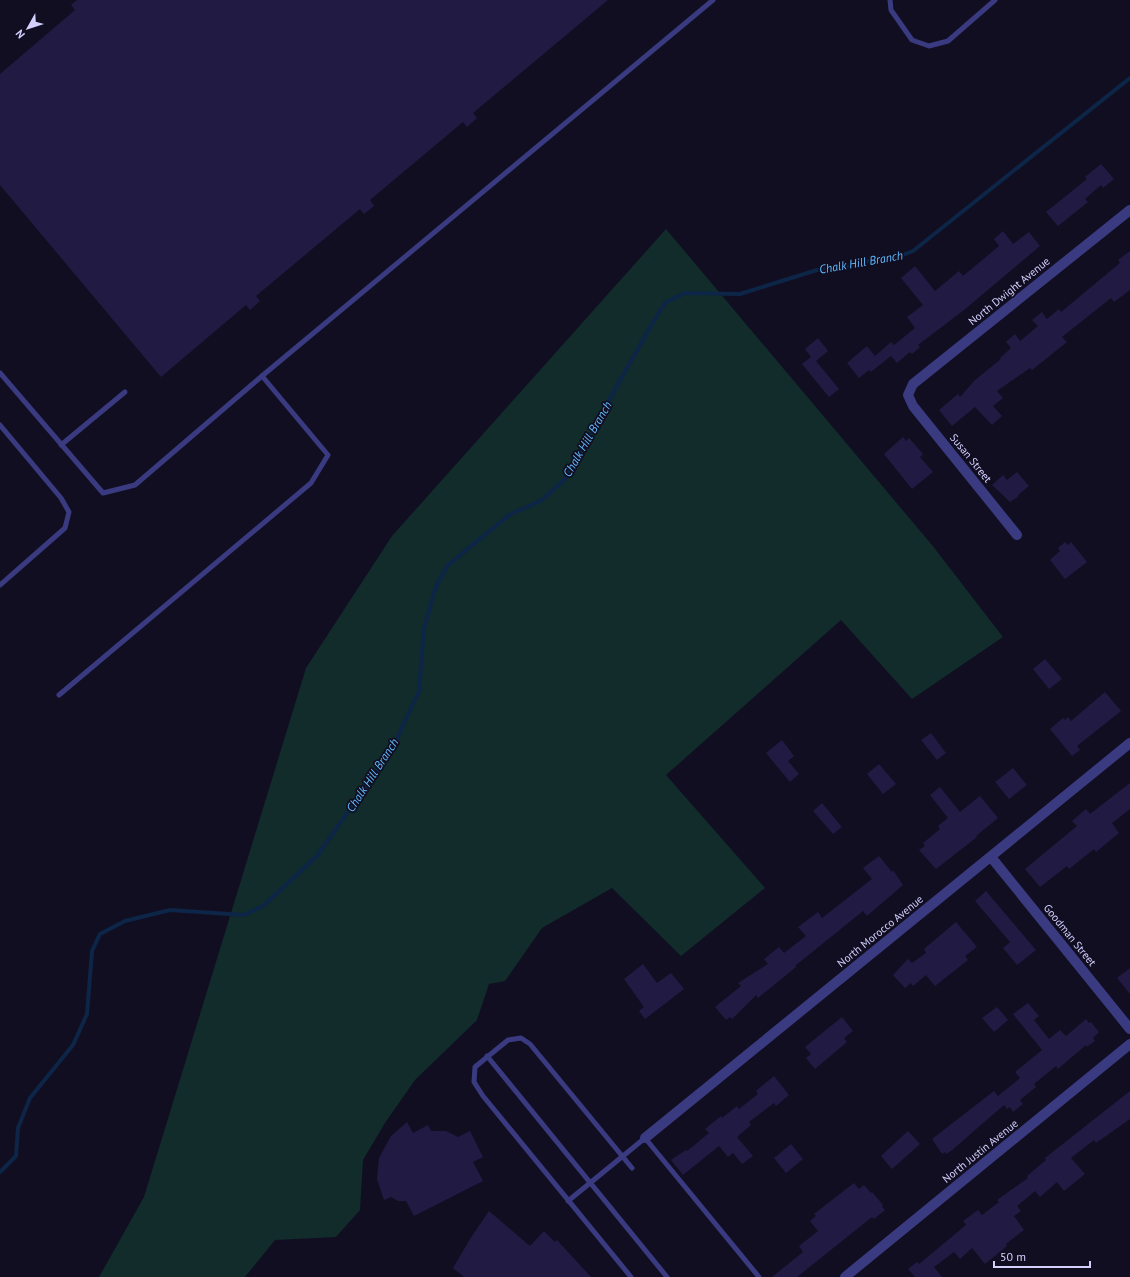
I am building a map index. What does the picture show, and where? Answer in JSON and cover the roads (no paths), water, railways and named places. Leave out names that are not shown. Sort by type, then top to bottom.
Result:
[{"type":"street","name":"North Dwight Avenue","points":[[908,395],[913,384],[1130,210]]},
{"type":"street","name":"Susan Street","points":[[908,395],[913,406],[1018,535]]},
{"type":"street","name":"North Morocco Avenue","points":[[645,1138],[1130,743]]},
{"type":"street","name":"Goodman Street","points":[[990,857],[1130,1029]]},
{"type":"street","name":"North Justin Avenue","points":[[845,1277],[1130,1044]]},
{"type":"lane","points":[[0,373],[103,494],[135,485],[262,376],[712,0]]},
{"type":"lane","points":[[890,0],[891,10],[912,40],[929,46],[948,41],[995,0]]},
{"type":"lane","points":[[59,695],[311,483],[328,455],[262,376]]},
{"type":"lane","points":[[61,445],[125,392]]},
{"type":"lane","points":[[0,424],[61,498],[69,512],[65,528],[0,584]]},
{"type":"lane","points":[[631,1277],[483,1096],[474,1082],[475,1067],[508,1040],[521,1038],[530,1044],[632,1168]]},
{"type":"lane","points":[[487,1056],[667,1277]]},
{"type":"lane","points":[[568,1201],[645,1138],[759,1277]]},
{"type":"waterway","name":"Chalk Hill Branch","points":[[0,1172],[16,1156],[18,1128],[30,1098],[73,1045],[87,1014],[92,951],[100,934],[125,921],[170,910],[244,915],[263,906],[317,856],[392,749],[419,691],[424,628],[435,589],[447,566],[509,515],[542,500],[565,479],[665,303],[685,293],[740,294],[817,270],[851,266],[882,257],[895,258],[913,251],[1130,78]]}]
